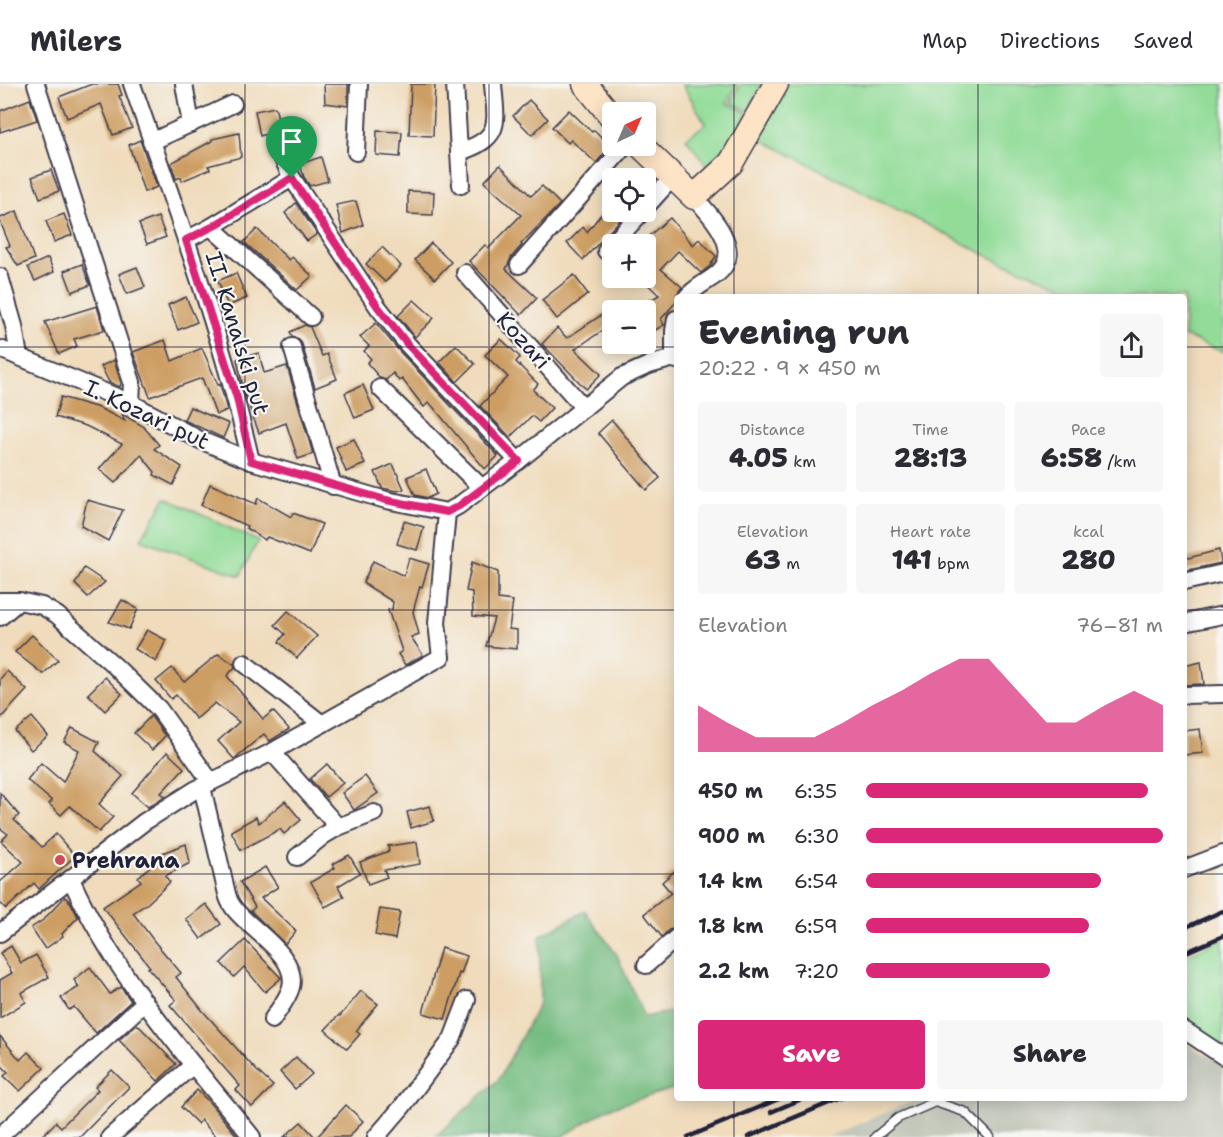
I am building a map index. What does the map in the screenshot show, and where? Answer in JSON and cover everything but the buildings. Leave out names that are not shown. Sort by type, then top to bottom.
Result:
[{"type":"street","points":[[36,84],[132,382],[131,403]]},
{"type":"street","name":"II. Kanalski put","points":[[132,84],[237,398],[251,461]]},
{"type":"street","points":[[184,84],[191,124]]},
{"type":"street","points":[[356,152],[359,84]]},
{"type":"street","points":[[455,84],[460,185]]},
{"type":"street","points":[[459,152],[480,144],[494,130],[496,123],[493,84]]},
{"type":"street","points":[[585,84],[602,105]]},
{"type":"street","points":[[694,197],[731,164],[776,84]]},
{"type":"street","points":[[152,142],[233,104]]},
{"type":"street","points":[[275,142],[292,178],[378,307],[408,345],[519,461]]},
{"type":"street","points":[[519,265],[616,156]]},
{"type":"street","points":[[651,156],[694,197],[713,218],[723,235],[727,253],[725,263],[719,272],[691,294]]},
{"type":"street","points":[[656,196],[673,177]]},
{"type":"street","points":[[186,240],[212,227],[292,178]]},
{"type":"street","points":[[622,234],[633,222]]},
{"type":"street","points":[[212,227],[311,317]]},
{"type":"street","name":"Kozari","points":[[465,273],[584,408]]},
{"type":"street","points":[[0,277],[14,326],[19,357]]},
{"type":"street","points":[[292,347],[333,486]]},
{"type":"street","name":"I. Kozari put","points":[[0,349],[131,403],[200,440],[251,461],[386,500],[447,512]]},
{"type":"street","points":[[3,926],[71,879],[144,822],[206,784],[272,752],[441,657],[437,623],[447,512],[459,506],[519,461],[622,377],[649,365],[674,359]]},
{"type":"street","points":[[380,388],[482,488]]},
{"type":"street","points":[[1187,581],[1223,573]]},
{"type":"street","points":[[0,600],[42,606],[57,615],[159,709],[206,784],[231,905],[279,952],[288,964],[292,984],[272,1020]]},
{"type":"street","points":[[0,617],[19,601]]},
{"type":"street","points":[[1187,622],[1223,615]]},
{"type":"street","points":[[244,663],[322,724]]},
{"type":"street","points":[[1187,695],[1223,694]]},
{"type":"street","points":[[272,752],[338,827]]},
{"type":"street","points":[[297,857],[338,827],[374,813]]},
{"type":"street","points":[[1187,868],[1223,854]]},
{"type":"street","points":[[71,879],[103,941],[145,1002],[252,1137]]},
{"type":"street","points":[[646,965],[674,940]]},
{"type":"street","points":[[375,1137],[402,1107],[452,1039],[467,1000]]},
{"type":"street","points":[[0,1136],[145,1002]]},
{"type":"street","points":[[1187,1032],[1223,1056]]},
{"type":"street","points":[[110,1137],[193,1065]]},
{"type":"lane","points":[[875,1137],[898,1118],[935,1102],[965,1112],[990,1137]]},
{"type":"shaded area","points":[[1187,1042],[1198,1051],[1223,1063],[1223,1137],[828,1137],[913,1101],[1187,1101]]},
{"type":"green space","points":[[682,84],[737,84],[727,103],[747,113],[727,149],[710,170],[686,138],[706,124]]},
{"type":"green space","points":[[741,84],[762,84],[748,111],[731,102]]},
{"type":"green space","points":[[787,84],[1223,84],[1223,352],[1187,337],[1187,294],[1081,294],[990,257],[760,139]]},
{"type":"green space","points":[[166,498],[258,541],[240,576],[141,539]]},
{"type":"green space","points":[[585,911],[617,955],[644,1017],[674,1011],[674,1089],[609,1108],[562,1137],[436,1136],[499,1079],[540,1002],[540,936]]},
{"type":"green space","points":[[1223,939],[1223,1052],[1187,1026],[1187,955]]},
{"type":"railway","points":[[1187,927],[1223,911]]},
{"type":"railway","points":[[1187,952],[1223,936]]},
{"type":"railway","points":[[688,1137],[774,1101]]},
{"type":"railway","points":[[771,1112],[797,1101]]},
{"type":"railway","points":[[748,1137],[834,1101]]},
{"type":"place","name":"Prehrana","points":[[60,860]]},
{"type":"route","points":[[292,178],[378,307],[408,345],[519,461],[459,506],[447,512],[386,500],[251,461],[237,398],[186,240],[212,227],[292,178]]}]
